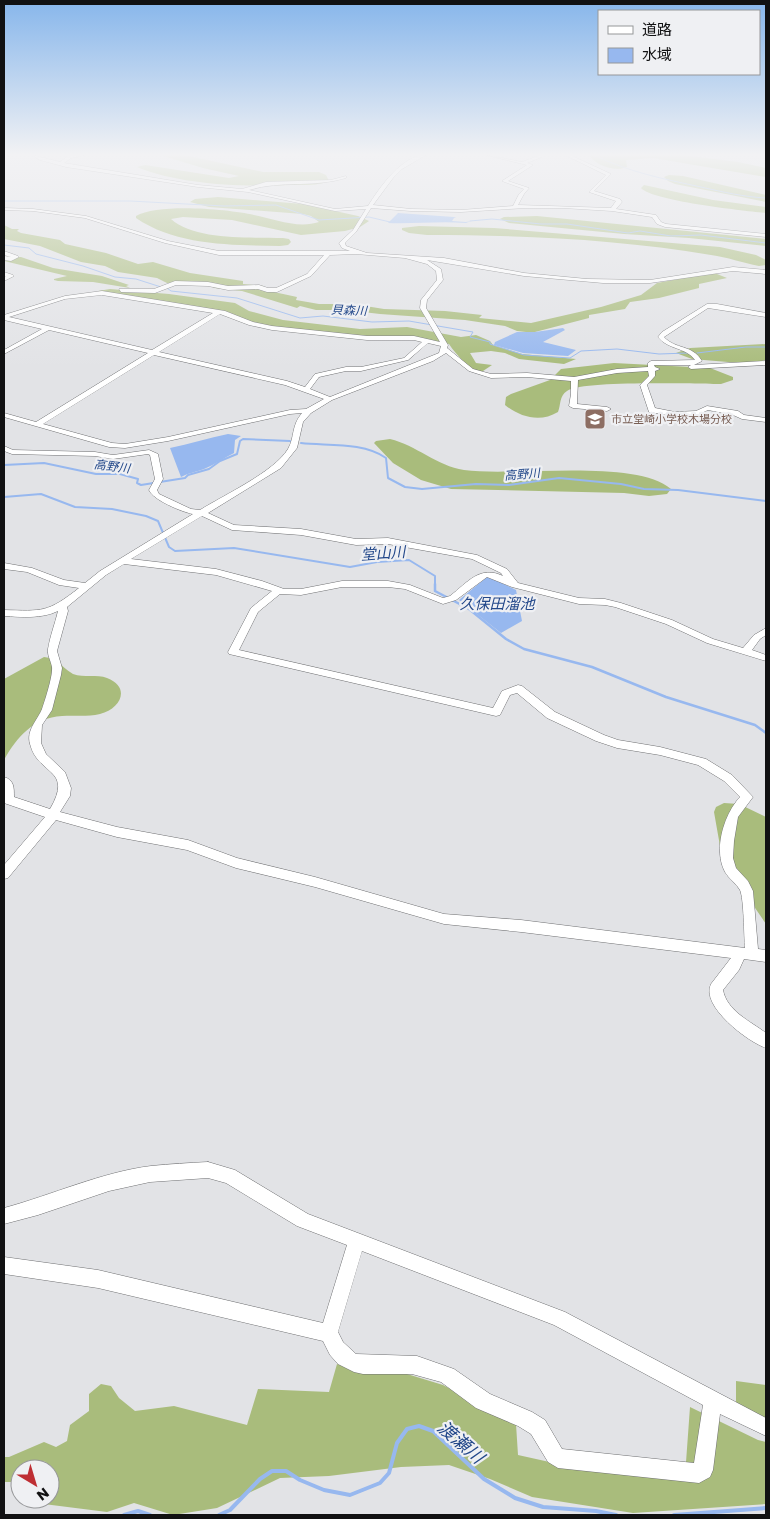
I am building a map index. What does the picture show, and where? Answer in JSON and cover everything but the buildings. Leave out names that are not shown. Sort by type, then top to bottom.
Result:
[{"type":"street","points":[[115,226],[167,242],[219,253],[358,253],[415,259],[447,259],[513,273],[610,281],[658,282],[739,268],[766,272]]},
{"type":"street","points":[[358,226],[342,243],[346,249],[358,253]]},
{"type":"street","points":[[674,226],[766,235]]},
{"type":"street","points":[[4,253],[16,256],[10,259],[4,258]]},
{"type":"street","points":[[5,319],[47,303],[97,290],[113,288],[152,291],[175,283],[208,284],[228,288],[258,287],[277,290],[309,275],[316,270],[328,254]]},
{"type":"street","points":[[415,259],[433,265],[440,274],[440,280],[424,300],[423,308],[444,345],[471,370],[485,375],[527,375],[574,379],[617,371],[766,363]]},
{"type":"street","points":[[4,274],[11,276],[4,279]]},
{"type":"street","points":[[93,292],[219,312],[251,324],[272,328],[367,338],[414,338],[444,345]]},
{"type":"street","points":[[766,315],[717,306],[701,308],[686,320],[664,332],[661,337],[669,344],[693,352],[699,361],[691,363],[650,364],[652,376],[643,385],[652,410],[675,414],[697,412],[707,408],[735,413],[742,417],[766,420]]},
{"type":"street","points":[[37,424],[219,312]]},
{"type":"street","points":[[5,319],[287,383],[330,399]]},
{"type":"street","points":[[4,352],[48,328]]},
{"type":"street","points":[[306,390],[317,375],[346,369],[361,369],[406,359],[427,341]]},
{"type":"street","points":[[4,612],[28,614],[49,612],[62,606],[86,586],[122,561],[270,472],[284,461],[295,443],[297,426],[308,411],[330,399],[440,356],[444,345]]},
{"type":"street","points":[[574,379],[575,394],[573,406],[607,409]]},
{"type":"street","points":[[4,415],[112,445],[125,446],[168,439],[290,412],[308,411]]},
{"type":"street","points":[[4,448],[12,452],[95,454],[113,457],[149,452],[154,454],[159,479],[152,493],[189,511],[202,513],[232,527],[301,532],[356,542],[388,541],[474,557],[504,571],[515,585]]},
{"type":"street","points":[[122,561],[216,572],[259,583],[278,591],[292,593],[333,585],[388,584],[407,587],[439,601],[450,600],[485,574],[492,574],[515,585],[579,601],[618,605],[669,622],[710,641],[766,658]]},
{"type":"street","points":[[4,566],[29,570],[62,583],[86,586]]},
{"type":"street","points":[[278,591],[254,610],[233,652],[496,712],[506,693],[518,688],[551,715],[600,738],[617,744],[660,750],[702,762],[728,778],[747,797],[733,812],[728,833],[727,862],[730,870],[744,882],[747,891],[747,953],[716,988],[716,996],[728,1013],[766,1041]]},
{"type":"street","points":[[4,874],[53,815],[64,796],[64,782],[56,770],[37,750],[35,734],[37,725],[47,710],[56,675],[52,651],[63,610],[62,606]]},
{"type":"street","points":[[745,652],[757,637],[766,631]]},
{"type":"street","points":[[4,781],[9,790],[6,799],[53,815],[117,832],[188,845],[236,863],[315,882],[444,919],[521,926],[766,956]]},
{"type":"street","points":[[4,1216],[38,1207],[109,1183],[150,1174],[208,1170],[229,1176],[303,1220],[559,1318],[713,1401],[766,1427]]},
{"type":"street","points":[[357,1241],[329,1333],[335,1348],[346,1359],[360,1365],[412,1364],[450,1377],[482,1400],[536,1425],[547,1438],[554,1455],[558,1458],[699,1473],[703,1470],[713,1401]]},
{"type":"street","points":[[4,1266],[98,1279],[329,1333]]},
{"type":"green space","points":[[4,226],[6,226],[12,229],[19,229],[17,231],[21,233],[60,240],[65,244],[106,253],[138,264],[153,262],[190,273],[243,281],[243,284],[264,286],[260,289],[297,297],[296,300],[319,304],[353,304],[384,309],[445,311],[482,315],[479,318],[531,323],[601,307],[641,295],[657,283],[716,272],[727,278],[699,284],[699,288],[659,298],[630,302],[625,309],[589,315],[589,318],[535,332],[526,332],[517,331],[505,326],[465,320],[346,310],[316,310],[300,306],[297,308],[242,291],[214,288],[208,283],[167,283],[157,278],[118,272],[105,266],[81,262],[40,246],[4,239]]},
{"type":"green space","points":[[150,226],[181,226],[209,234],[283,238],[289,239],[291,242],[288,245],[280,246],[205,242],[169,234]]},
{"type":"green space","points":[[259,226],[362,226],[345,231],[301,235]]},
{"type":"green space","points":[[419,226],[494,228],[720,247],[756,255],[766,260],[766,265],[759,266],[717,256],[640,245],[533,237],[427,235],[409,233],[402,230],[402,228]]},
{"type":"green space","points":[[539,226],[635,226],[766,239],[766,246],[689,238]]},
{"type":"green space","points":[[4,257],[21,257],[53,268],[102,276],[129,285],[126,286],[130,288],[93,282],[58,281],[54,279],[67,276],[4,261]]},
{"type":"green space","points":[[110,289],[169,294],[235,303],[249,311],[283,320],[360,329],[407,327],[461,337],[476,335],[490,341],[493,345],[522,354],[576,359],[564,364],[519,359],[505,353],[491,351],[470,353],[476,363],[492,365],[480,373],[455,353],[449,344],[414,337],[369,337],[283,329],[252,324],[227,312],[98,291]]},
{"type":"green space","points":[[766,344],[766,360],[747,364],[692,359],[676,353],[690,348]]},
{"type":"green space","points":[[614,363],[710,368],[733,377],[733,380],[721,384],[616,384],[577,388],[564,393],[558,412],[537,418],[517,413],[505,405],[506,397],[550,380],[561,369]]},
{"type":"green space","points":[[390,439],[454,468],[464,470],[486,472],[603,471],[630,474],[654,480],[671,489],[667,494],[649,496],[624,493],[451,489],[421,480],[393,463],[374,443]]},
{"type":"green space","points":[[44,657],[56,659],[73,674],[107,678],[119,687],[121,692],[120,698],[113,708],[100,714],[62,716],[43,720],[20,736],[4,760],[4,679]]},
{"type":"green space","points":[[724,803],[739,804],[766,817],[766,924],[742,889],[720,846],[714,812],[716,807]]},
{"type":"green space","points":[[337,1364],[361,1371],[407,1374],[443,1385],[516,1424],[518,1455],[563,1465],[685,1476],[690,1407],[758,1440],[766,1442],[766,1504],[633,1513],[532,1497],[490,1479],[449,1465],[401,1467],[329,1476],[280,1478],[217,1508],[173,1515],[134,1503],[107,1512],[60,1506],[60,1459],[10,1459],[10,1482],[4,1482],[4,1457],[9,1457],[44,1442],[56,1447],[67,1441],[70,1425],[89,1411],[89,1394],[101,1384],[111,1386],[119,1398],[135,1411],[174,1406],[247,1425],[258,1389],[329,1392]]},
{"type":"green space","points":[[736,1381],[766,1385],[766,1419],[755,1416],[736,1406]]},
{"type":"water","points":[[563,328],[565,330],[543,342],[576,350],[568,356],[523,353],[494,345],[495,342],[517,332],[535,332]]},
{"type":"water","points":[[228,434],[241,436],[235,440],[234,453],[208,467],[181,477],[170,448]]},
{"type":"water","name":"久保田溜池","points":[[488,576],[516,590],[522,621],[501,633],[459,600]]},
{"type":"waterway","points":[[580,226],[628,233],[640,231],[671,236],[701,235],[766,243]]},
{"type":"waterway","name":"貝森川","points":[[4,245],[29,248],[36,254],[83,266],[115,277],[136,279],[161,287]]},
{"type":"waterway","name":"貝森川","points":[[167,288],[171,291],[237,298],[300,318],[323,316],[372,322],[409,321],[473,332],[470,337],[490,342],[490,344],[524,355],[570,358],[581,351],[617,349],[659,354],[688,353]]},
{"type":"waterway","name":"貝森川","points":[[697,353],[746,347],[766,347]]},
{"type":"waterway","name":"高野川","points":[[4,465],[44,463],[96,474],[120,474],[138,479],[137,483],[141,485],[185,478],[188,475],[209,469],[220,461],[237,454],[240,441],[243,439],[290,441]]},
{"type":"waterway","name":"高野川","points":[[301,443],[356,447],[377,453],[386,458],[388,478],[405,487],[422,489],[476,484],[509,485],[559,478],[621,484],[644,489],[678,490],[766,501]]},
{"type":"waterway","name":"堂山川","points":[[4,497],[41,494],[75,507],[112,509],[146,516],[158,521],[169,547],[175,551],[234,548],[350,567],[377,562],[409,560],[435,576],[435,591],[469,609],[506,639],[524,649],[592,667],[666,697],[755,725],[766,733]]},
{"type":"waterway","name":"渡瀬川","points":[[219,1515],[230,1510],[260,1479],[272,1471],[286,1471],[300,1480],[324,1490],[350,1495],[380,1483],[389,1473],[397,1443],[407,1429],[419,1426],[433,1431],[484,1479],[515,1498],[543,1507],[596,1511],[616,1515]]},
{"type":"waterway","name":"渡瀬川","points":[[674,1515],[766,1508]]},
{"type":"waterway","name":"渡瀬川","points":[[124,1515],[138,1511],[150,1515]]},
{"type":"place","name":"市立堂崎小学校木場分校","points":[[595,419]]}]
